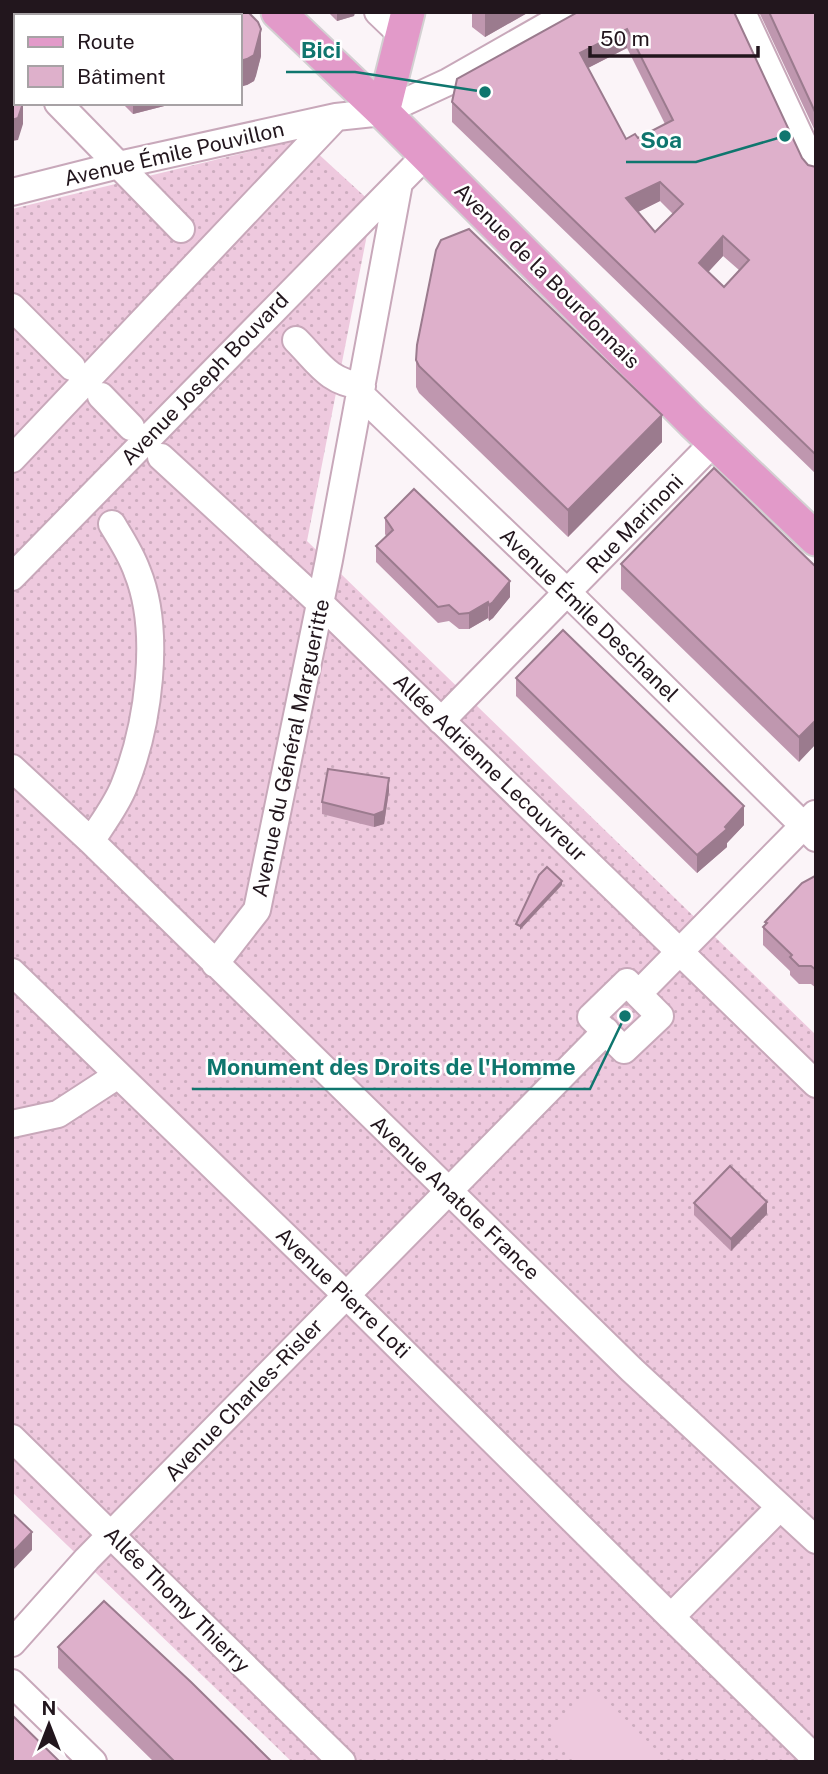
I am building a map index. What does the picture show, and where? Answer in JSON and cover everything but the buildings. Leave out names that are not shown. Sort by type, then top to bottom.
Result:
[{"type":"main road","name":"Avenue de la Bourdonnais","points":[[278,12],[383,112],[714,442],[816,538]]},
{"type":"main road","points":[[383,112],[405,24]]},
{"type":"street","points":[[378,12],[405,24]]},
{"type":"street","name":"Avenue Émile Pouvillon","points":[[12,192],[119,165],[336,117],[383,112],[457,76],[571,12]]},
{"type":"street","points":[[742,12],[816,171]]},
{"type":"street","points":[[60,105],[181,229]]},
{"type":"street","points":[[12,459],[336,117]]},
{"type":"street","name":"Avenue Joseph Bouvard","points":[[12,577],[426,155]]},
{"type":"street","name":"Avenue du Général Margueritte","points":[[215,964],[257,910],[329,559],[399,183]]},
{"type":"street","points":[[12,307],[72,367]]},
{"type":"street","points":[[296,340],[333,378],[361,390]]},
{"type":"street","name":"Avenue Émile Deschanel","points":[[361,390],[812,826]]},
{"type":"street","points":[[101,396],[131,427]]},
{"type":"street","name":"Rue Marinoni","points":[[441,721],[714,442]]},
{"type":"street","name":"Allée Adrienne Lecouvreur","points":[[161,457],[320,603],[816,1084]]},
{"type":"street","points":[[91,841],[123,789],[137,747],[149,674],[150,639],[146,605],[138,573],[112,524]]},
{"type":"street","name":"Avenue Anatole France","points":[[12,768],[91,841],[632,1370],[816,1540]]},
{"type":"street","points":[[638,994],[704,926],[812,826]]},
{"type":"street","name":"Avenue Pierre Loti","points":[[12,972],[346,1295],[816,1759]]},
{"type":"street","points":[[627,982],[638,994],[660,1016],[624,1050],[591,1017],[627,982]]},
{"type":"street","name":"Avenue Charles-Risler","points":[[12,1643],[87,1559],[606,1031]]},
{"type":"street","points":[[12,1124],[58,1114],[118,1075]]},
{"type":"street","name":"Allée Thomy Thierry","points":[[12,1438],[342,1762]]},
{"type":"street","points":[[671,1617],[780,1507]]},
{"type":"street","points":[[12,1683],[93,1762]]},
{"type":"shaded area","points":[[302,139],[373,204],[307,541],[816,1035],[816,1762],[292,1762],[12,1492],[12,209]]},
{"type":"shaded area","points":[[592,1686],[668,1762],[580,1762],[548,1730]]},
{"type":"place","name":"Bici","points":[[485,92]]},
{"type":"place","name":"Soa","points":[[785,136]]},
{"type":"place","name":"Monument des Droits de l'Homme","points":[[625,1016]]}]
